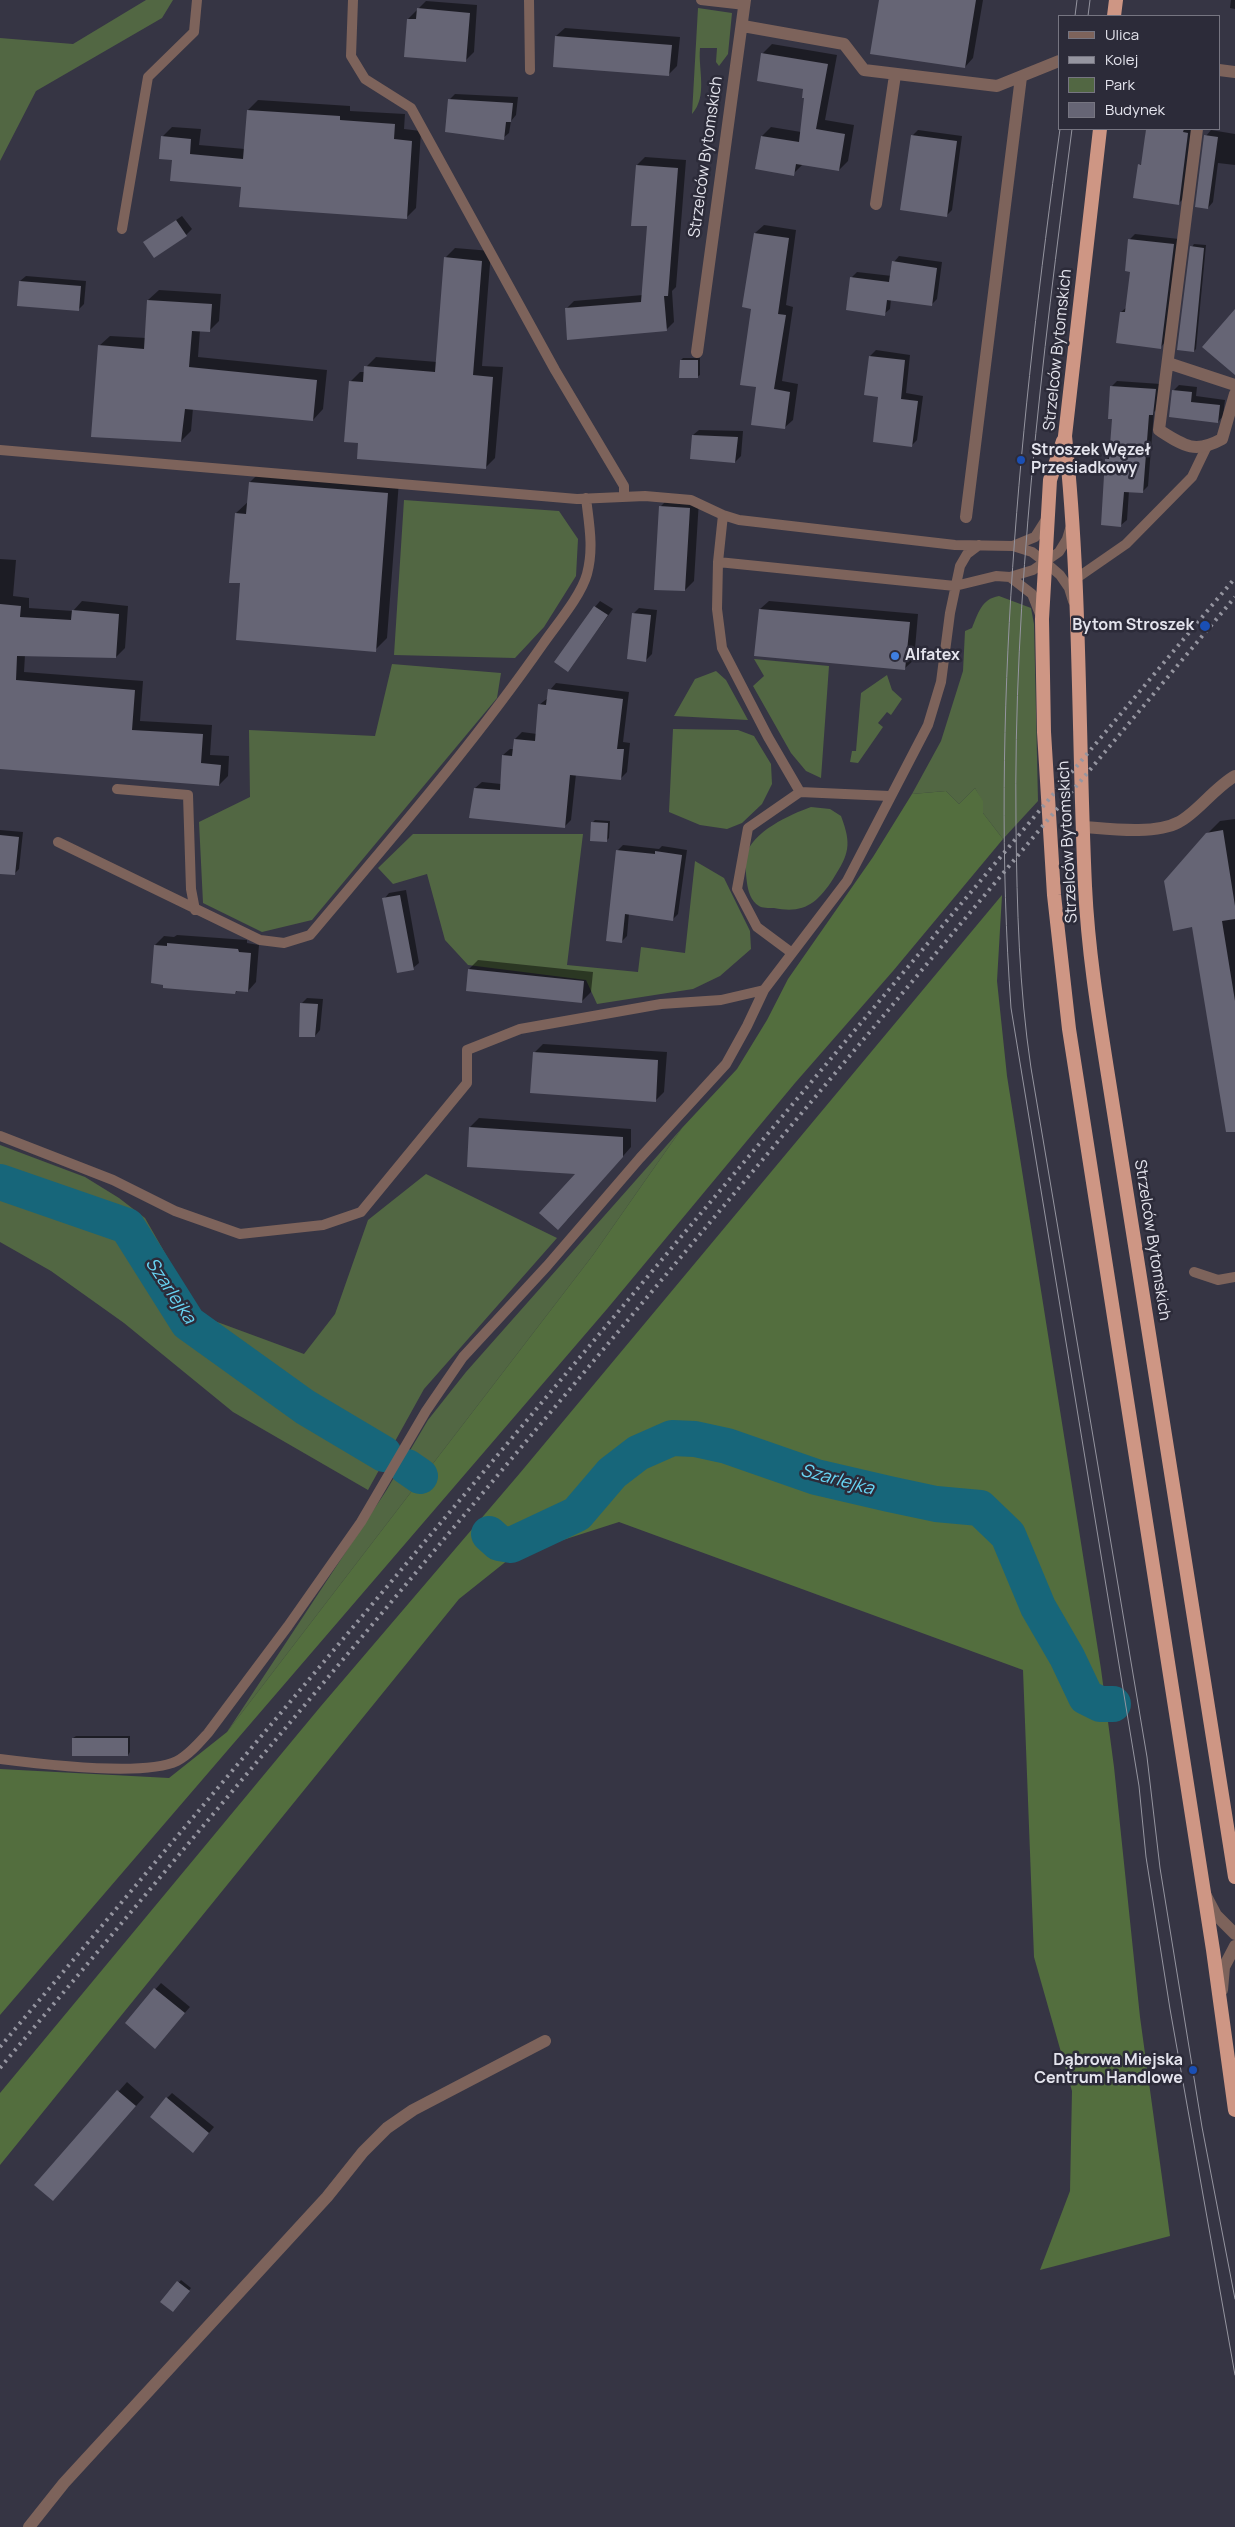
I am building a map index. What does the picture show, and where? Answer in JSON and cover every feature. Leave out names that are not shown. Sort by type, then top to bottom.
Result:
[{"type":"highway","points":[[1114,15],[1116,0]]},
{"type":"highway","name":"Strzelców Bytomskich","points":[[1100,130],[1065,436],[1072,524],[1086,888],[1096,994],[1141,1290],[1235,1877]]},
{"type":"highway","points":[[1065,436],[1050,480],[1042,619],[1044,732],[1054,895],[1069,1029],[1203,1889],[1235,2110]]},
{"type":"street","name":"Strzelców Bytomskich","points":[[697,352],[745,2]]},
{"type":"street","points":[[743,26],[844,44],[864,70],[895,75],[997,86],[1058,61]]},
{"type":"street","points":[[1220,70],[1235,72]]},
{"type":"street","points":[[876,204],[895,75]]},
{"type":"street","points":[[966,517],[1021,77]]},
{"type":"street","points":[[1197,130],[1160,430],[1182,445],[1206,448],[1222,439],[1235,394]]},
{"type":"street","points":[[1168,364],[1235,385]]},
{"type":"street","points":[[1084,827],[1144,830],[1179,823],[1225,781],[1235,776]]},
{"type":"street","points":[[1203,1889],[1216,1914],[1235,1934]]},
{"type":"street","points":[[1220,2001],[1224,1967],[1235,1946]]},
{"type":"street","points":[[29,2527],[64,2483],[327,2197],[363,2152],[387,2128],[413,2110],[545,2040]]},
{"type":"lane","points":[[122,229],[148,77],[194,32],[197,0]]},
{"type":"lane","points":[[352,0],[351,56],[365,79],[411,108],[555,370],[624,486],[624,496]]},
{"type":"lane","points":[[529,0],[530,70]]},
{"type":"lane","points":[[701,0],[745,2]]},
{"type":"lane","points":[[1074,580],[1126,544],[1192,477],[1206,448]]},
{"type":"lane","points":[[0,450],[586,498],[624,496],[691,500],[723,515],[752,522],[955,545],[1013,546],[1035,537],[1047,516]]},
{"type":"lane","points":[[58,842],[260,940],[284,943],[310,935],[418,806],[529,663],[574,598],[587,575],[592,543],[586,498]]},
{"type":"lane","points":[[723,515],[718,562],[717,609],[722,648],[768,737],[800,792]]},
{"type":"lane","points":[[718,562],[955,586],[996,576],[1010,577],[1032,570],[1059,552],[1067,539],[1072,524]]},
{"type":"lane","points":[[0,1759],[99,1768],[145,1768],[176,1762],[194,1749],[248,1681],[361,1522],[426,1410],[463,1357],[548,1266],[640,1158],[726,1064],[764,990],[846,881],[928,725],[941,682],[955,586],[960,566],[967,554],[979,545]]},
{"type":"lane","name":"Strzelców Bytomskich","points":[[1013,546],[1032,552],[1045,562],[1064,582],[1075,605]]},
{"type":"lane","points":[[1010,577],[1032,594],[1042,619]]},
{"type":"lane","points":[[117,789],[188,795],[191,889],[195,910]]},
{"type":"lane","points":[[792,953],[758,927],[737,889],[748,828],[800,792],[889,796]]},
{"type":"lane","points":[[0,1136],[113,1180],[175,1210],[240,1234],[323,1224],[361,1212],[467,1083],[467,1050],[520,1028],[661,1004],[721,1000],[764,990]]},
{"type":"lane","points":[[1194,1272],[1218,1280],[1235,1277]]},
{"type":"green space","points":[[146,0],[173,0],[162,18],[36,91],[0,161],[0,38],[73,44]]},
{"type":"green space","points":[[698,8],[732,13],[728,54],[719,66],[716,62],[717,48],[700,48],[701,91],[697,107],[692,114]]},
{"type":"green space","points":[[404,500],[559,511],[578,539],[576,576],[544,627],[515,658],[394,655]]},
{"type":"green space","points":[[999,596],[1031,608],[1034,624],[1038,801],[1003,839],[983,813],[982,801],[975,788],[959,804],[946,791],[912,794],[941,741],[963,671],[965,631],[972,628],[984,604],[988,600]]},
{"type":"green space","points":[[754,659],[829,666],[821,778],[806,771],[791,753],[753,686],[764,676]]},
{"type":"green space","points":[[392,664],[501,673],[497,698],[312,920],[262,932],[203,903],[199,822],[250,797],[249,730],[375,736]]},
{"type":"green space","points":[[716,671],[726,680],[748,720],[674,716],[695,679]]},
{"type":"green space","points":[[887,675],[892,690],[902,699],[891,715],[887,712],[878,723],[883,727],[858,763],[850,762],[852,751],[856,751],[861,693]]},
{"type":"green space","points":[[673,729],[738,730],[754,736],[771,764],[772,784],[762,804],[742,823],[727,829],[700,825],[669,812]]},
{"type":"green space","points":[[975,788],[983,801],[983,813],[1003,839],[893,971],[795,1083],[607,1309],[0,2015],[0,1769],[169,1778],[227,1732],[593,1255],[682,1128],[737,1069],[767,1020],[788,979],[873,857],[912,794],[946,791],[959,804]]},
{"type":"green space","points":[[811,807],[830,809],[841,816],[848,842],[843,863],[827,888],[815,901],[808,905],[793,910],[759,906],[752,899],[747,886],[746,856],[749,847],[755,839],[773,825]]},
{"type":"green space","points":[[413,834],[583,834],[567,965],[638,972],[641,947],[685,953],[695,861],[724,878],[750,931],[751,949],[720,976],[693,989],[597,1004],[586,980],[468,965],[445,940],[427,874],[393,884],[378,868]]},
{"type":"green space","points":[[1002,895],[997,981],[1007,1076],[1101,1669],[1114,1767],[1140,2017],[1170,2236],[1040,2270],[1070,2191],[1072,2091],[1034,1957],[1023,1670],[619,1522],[513,1556],[459,1599],[0,2165],[0,2093],[321,1706],[520,1473]]},
{"type":"green space","points":[[682,1128],[593,1255],[227,1732],[386,1491],[428,1420],[466,1372]]},
{"type":"green space","points":[[0,1145],[85,1177],[119,1198],[145,1218],[201,1316],[304,1354],[335,1314],[368,1220],[426,1174],[557,1238],[424,1389],[368,1490],[233,1412],[124,1323],[51,1271],[0,1242]]},
{"type":"building","points":[[879,0],[976,0],[965,68],[870,54]]},
{"type":"building","points":[[417,8],[470,13],[466,62],[404,57],[407,19],[416,19]]},
{"type":"building","points":[[555,36],[672,45],[669,76],[553,67]]},
{"type":"building","points":[[761,53],[828,64],[816,129],[845,134],[839,171],[796,164],[794,176],[755,169],[761,136],[799,142],[804,98],[802,98],[803,89],[757,81]]},
{"type":"building","points":[[448,99],[513,103],[511,122],[506,122],[504,140],[445,132]]},
{"type":"building","points":[[247,110],[340,116],[340,120],[395,124],[394,139],[412,141],[407,219],[239,207],[241,187],[170,181],[172,160],[159,159],[161,136],[191,139],[190,154],[243,159]]},
{"type":"building","points":[[1146,130],[1184,130],[1183,132],[1188,133],[1179,205],[1133,198],[1138,164],[1141,165]]},
{"type":"building","points":[[911,135],[957,141],[947,217],[900,210]]},
{"type":"building","points":[[1204,135],[1218,137],[1208,209],[1195,207]]},
{"type":"building","points":[[636,165],[678,168],[668,296],[664,296],[667,331],[567,340],[565,308],[641,302],[647,226],[631,226]]},
{"type":"building","points":[[176,220],[187,236],[154,258],[143,242]]},
{"type":"building","points":[[754,233],[789,238],[778,314],[786,315],[774,389],[790,392],[785,429],[751,425],[756,387],[740,385],[751,309],[742,307]]},
{"type":"building","points":[[1128,239],[1174,244],[1161,349],[1116,343],[1120,312],[1125,312],[1130,272],[1125,271]]},
{"type":"building","points":[[1190,246],[1204,248],[1194,352],[1177,350]]},
{"type":"building","points":[[444,257],[482,261],[473,375],[493,377],[486,469],[357,459],[358,443],[344,442],[349,381],[363,382],[364,366],[435,372]]},
{"type":"building","points":[[892,261],[937,268],[932,306],[887,300],[885,316],[846,310],[850,277],[889,282]]},
{"type":"building","points":[[19,281],[81,286],[79,311],[17,306]]},
{"type":"building","points":[[147,300],[212,304],[210,332],[192,331],[189,367],[317,380],[313,421],[185,409],[181,442],[91,437],[98,345],[144,349]]},
{"type":"building","points":[[1235,309],[1235,375],[1202,347]]},
{"type":"building","points":[[869,356],[905,360],[901,399],[918,401],[912,447],[873,442],[878,397],[864,395]]},
{"type":"building","points":[[680,360],[698,360],[698,378],[679,378]]},
{"type":"building","points":[[1110,386],[1156,389],[1153,415],[1149,415],[1143,493],[1124,492],[1121,527],[1101,525],[1105,459],[1109,459],[1112,419],[1108,419]]},
{"type":"building","points":[[1172,390],[1192,392],[1191,402],[1220,405],[1218,423],[1169,417]]},
{"type":"building","points":[[692,435],[738,437],[735,463],[690,459]]},
{"type":"building","points":[[249,482],[388,493],[376,652],[236,640],[240,583],[229,583],[235,513],[246,514]]},
{"type":"building","points":[[659,506],[690,508],[685,591],[654,590]]},
{"type":"building","points":[[0,604],[21,606],[20,617],[71,620],[72,610],[119,614],[116,658],[17,656],[16,680],[135,690],[132,730],[203,734],[201,763],[221,765],[219,786],[0,769]]},
{"type":"building","points":[[594,606],[608,615],[568,672],[554,662]]},
{"type":"building","points":[[759,609],[910,622],[905,670],[754,656]]},
{"type":"building","points":[[632,613],[651,615],[646,662],[627,659]]},
{"type":"building","points":[[548,689],[623,699],[617,749],[624,749],[621,780],[570,775],[565,828],[469,818],[474,788],[500,790],[502,755],[512,756],[514,739],[535,741],[538,704],[546,705]]},
{"type":"building","points":[[591,822],[608,823],[607,842],[590,841]]},
{"type":"building","points":[[1223,830],[1235,906],[1235,919],[1222,921],[1235,1001],[1235,1132],[1226,1132],[1192,927],[1173,931],[1164,881],[1206,833]]},
{"type":"building","points":[[0,835],[19,837],[15,875],[0,874]]},
{"type":"building","points":[[616,850],[655,854],[655,851],[682,855],[673,921],[625,914],[622,943],[606,941]]},
{"type":"building","points":[[400,895],[414,970],[397,973],[382,898]]},
{"type":"building","points":[[167,943],[238,949],[239,952],[251,953],[248,992],[236,991],[235,994],[163,988],[163,985],[151,983],[154,945],[167,946]]},
{"type":"building","points":[[468,969],[584,981],[582,1003],[466,991]]},
{"type":"building","points":[[300,1003],[318,1004],[315,1037],[299,1037]]},
{"type":"building","points":[[533,1052],[658,1060],[656,1102],[530,1093]]},
{"type":"building","points":[[469,1127],[623,1137],[623,1157],[558,1230],[539,1213],[575,1174],[467,1167]]},
{"type":"building","points":[[72,1738],[128,1738],[128,1756],[72,1756]]},
{"type":"building","points":[[154,1988],[185,2013],[155,2049],[125,2023]]},
{"type":"building","points":[[117,2090],[136,2106],[53,2201],[34,2185]]},
{"type":"building","points":[[166,2097],[209,2133],[193,2153],[150,2117]]},
{"type":"building","points":[[177,2281],[190,2291],[173,2312],[160,2302]]},
{"type":"waterway","name":"Szarlejka","points":[[0,1182],[127,1226],[188,1323],[305,1407],[384,1454]]},
{"type":"waterway","name":"Szarlejka","points":[[489,1534],[499,1543],[511,1545],[577,1514],[612,1473],[638,1453],[672,1438],[695,1439],[727,1446],[816,1477],[889,1494],[936,1504],[980,1508],[1008,1535],[1038,1607],[1067,1657],[1086,1697],[1100,1704],[1113,1704]]},
{"type":"waterway","name":"Szarlejka","points":[[407,1467],[420,1476]]},
{"type":"tram line","points":[[1075,15],[1077,0]]},
{"type":"tram line","points":[[1088,15],[1090,0]]},
{"type":"tram line","points":[[1060,130],[1021,458],[1013,568],[1004,788],[1005,898],[1011,1008],[1139,1786],[1146,1857],[1170,2009],[1235,2375]]},
{"type":"tram line","points":[[1072,130],[1040,390],[1024,564],[1016,739],[1016,827],[1021,978],[1031,1068],[1147,1757],[1160,1868],[1202,2127],[1235,2299]]},
{"type":"railway","points":[[0,2047],[1235,578]]},
{"type":"railway","points":[[0,2068],[1235,597]]},
{"type":"place","name":"Stroszek Węzeł Przesiadkowy","points":[[1021,460]]},
{"type":"place","name":"Bytom Stroszek","points":[[1205,626]]},
{"type":"place","name":"Alfatex","points":[[895,656]]},
{"type":"place","name":"Dąbrowa Miejska Centrum Handlowe","points":[[1193,2070]]}]
